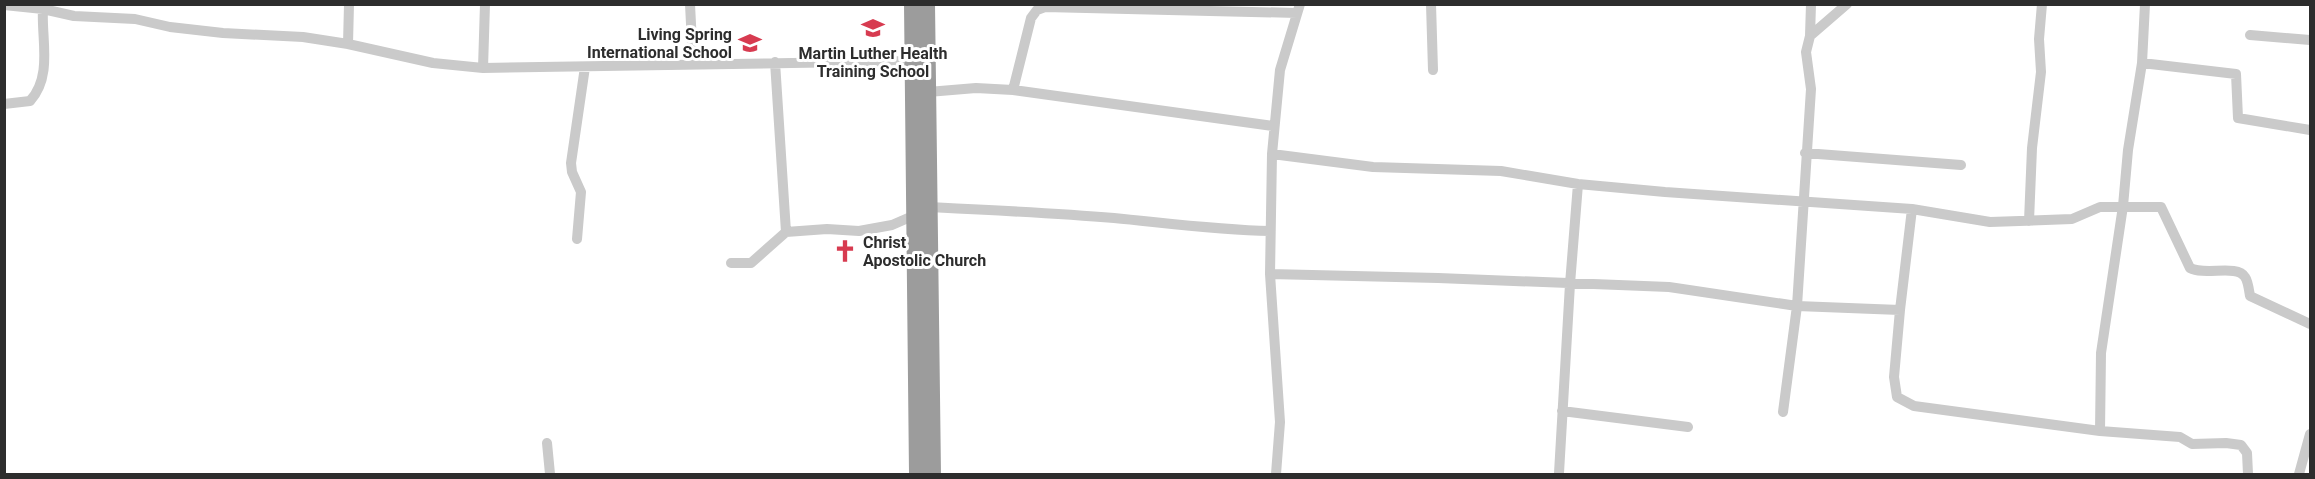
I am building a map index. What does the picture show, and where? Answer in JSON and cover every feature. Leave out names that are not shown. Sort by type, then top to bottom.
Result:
[{"type":"highway","points":[[912,4],[933,474]]},
{"type":"highway","points":[[917,474],[928,92],[927,4]]},
{"type":"street","points":[[348,44],[349,4]]},
{"type":"street","points":[[483,68],[485,4]]},
{"type":"street","points":[[690,4],[693,64]]},
{"type":"street","points":[[1431,4],[1432,70]]},
{"type":"street","points":[[1783,412],[1797,306],[1811,89],[1806,52],[1810,36],[1811,4]]},
{"type":"street","points":[[1810,36],[1847,4]]},
{"type":"street","points":[[2029,221],[2032,148],[2041,72],[2039,39],[2042,4]]},
{"type":"street","points":[[2100,431],[2101,353],[2142,63],[2145,4]]},
{"type":"street","points":[[4,5],[43,9],[74,16],[135,19],[170,27],[303,37],[348,44],[433,63],[483,68],[775,62],[913,62]]},
{"type":"street","points":[[1013,90],[1031,18],[1037,10],[1045,7],[1299,9],[1280,70],[1273,126],[1270,273],[1280,422],[1276,474]]},
{"type":"street","points":[[4,104],[30,100],[40,86],[45,52],[43,9]]},
{"type":"street","points":[[2250,34],[2310,40]]},
{"type":"street","points":[[775,62],[786,232]]},
{"type":"street","points":[[2142,63],[2236,74],[2238,118],[2310,130]]},
{"type":"street","points":[[577,239],[581,192],[572,172],[571,163],[585,67]]},
{"type":"street","points":[[928,92],[976,88],[1013,90],[1273,126]]},
{"type":"street","points":[[1806,153],[1961,165]]},
{"type":"street","points":[[1272,154],[1373,166],[1501,171],[1578,184],[1665,192],[1912,209],[1990,222],[2072,219],[2100,207],[2161,207],[2190,268],[2198,272],[2238,271],[2245,277],[2250,296],[2310,324]]},
{"type":"street","points":[[1559,473],[1569,284],[1578,184]]},
{"type":"street","points":[[1912,209],[1894,377],[1897,397],[1914,406],[2100,431],[2180,437],[2192,444],[2241,445],[2247,453],[2248,474]]},
{"type":"street","points":[[731,263],[751,263],[786,232],[827,229],[859,231],[892,225],[923,211],[1000,210],[1232,230],[1270,231]]},
{"type":"street","points":[[1270,273],[1669,287],[1797,306],[1900,310]]},
{"type":"street","points":[[1562,411],[1688,427]]},
{"type":"street","points":[[2299,474],[2310,434]]},
{"type":"street","points":[[548,443],[550,474]]},
{"type":"place","name":"Martin Luther Health Training School","points":[[873,28]]},
{"type":"place","name":"Living Spring International School","points":[[750,43]]},
{"type":"place","name":"Christ Apostolic Church","points":[[845,251]]}]
